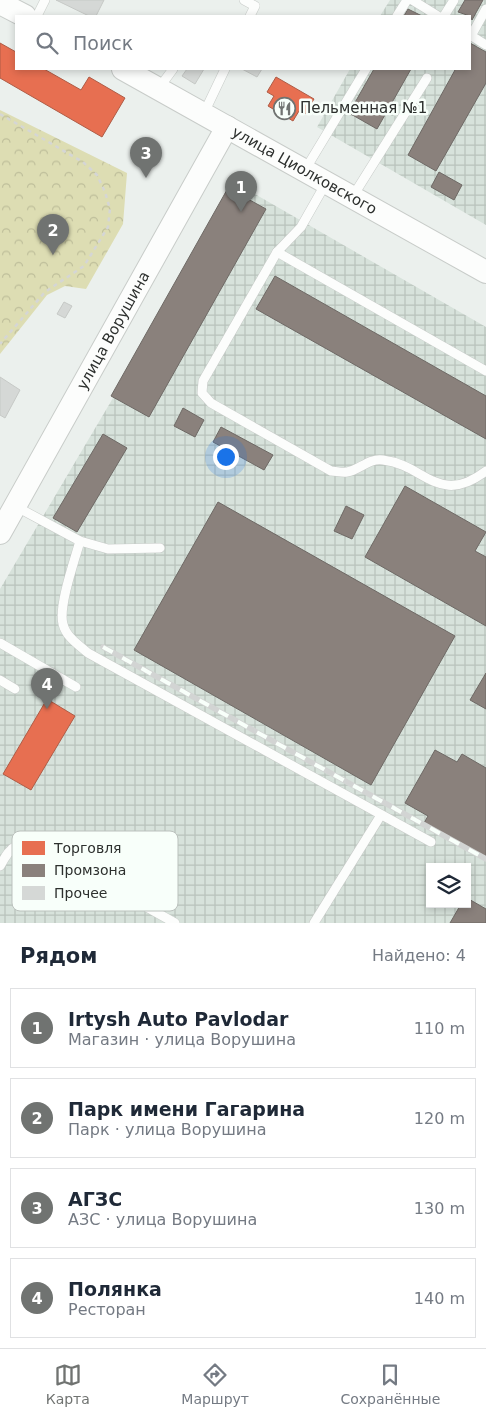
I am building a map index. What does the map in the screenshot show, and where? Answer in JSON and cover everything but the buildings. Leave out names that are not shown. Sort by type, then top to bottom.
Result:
[{"type":"street","points":[[0,3],[24,15]]},
{"type":"street","name":"улица Циолковского","points":[[124,70],[486,272]]},
{"type":"street","name":"улица Ворушина","points":[[0,533],[227,127]]},
{"type":"lane","points":[[38,15],[46,0]]},
{"type":"lane","points":[[244,0],[255,6],[250,15]]},
{"type":"lane","points":[[398,15],[407,0]]},
{"type":"lane","points":[[412,0],[436,15]]},
{"type":"lane","points":[[445,15],[454,0]]},
{"type":"lane","points":[[471,34],[486,10]]},
{"type":"lane","points":[[471,37],[486,45]]},
{"type":"lane","points":[[159,88],[172,70]]},
{"type":"lane","points":[[204,114],[225,70]]},
{"type":"lane","points":[[305,170],[365,70]]},
{"type":"lane","points":[[352,197],[427,78]]},
{"type":"lane","points":[[326,182],[301,227],[277,252],[203,382],[202,393],[206,399],[331,471],[347,472],[367,462],[381,460],[398,462],[432,482],[451,486],[470,481],[486,471]]},
{"type":"lane","points":[[277,252],[486,371]]},
{"type":"lane","points":[[15,506],[80,541],[108,549],[160,548]]},
{"type":"lane","points":[[80,541],[65,596],[63,624],[73,641],[88,653],[431,842]]},
{"type":"lane","points":[[0,643],[76,687]]},
{"type":"lane","points":[[0,680],[15,690]]},
{"type":"lane","points":[[314,923],[381,815]]},
{"type":"lane","points":[[0,866],[12,848]]},
{"type":"lane","points":[[154,911],[175,923]]},
{"type":"path","points":[[0,114],[84,162],[97,175],[110,209],[108,227],[84,266],[45,292],[0,344]]},
{"type":"shaded area","points":[[390,0],[486,0],[486,225],[317,127],[349,70],[471,70],[471,15],[381,15]]},
{"type":"shaded area","points":[[239,185],[486,327],[486,923],[0,923],[0,589]]},
{"type":"green space","points":[[0,110],[127,173],[123,224],[86,289],[65,286],[47,295],[0,354]]},
{"type":"railway","points":[[103,647],[486,859]]},
{"type":"place","name":"Пельменная №1","points":[[284,108]]},
{"type":"place","name":"АГЗС","points":[[146,178]]},
{"type":"place","name":"Irtysh Auto Pavlodar","points":[[241,212]]},
{"type":"place","name":"Парк имени Гагарина","points":[[53,255]]},
{"type":"place","name":"Полянка","points":[[47,709]]}]
